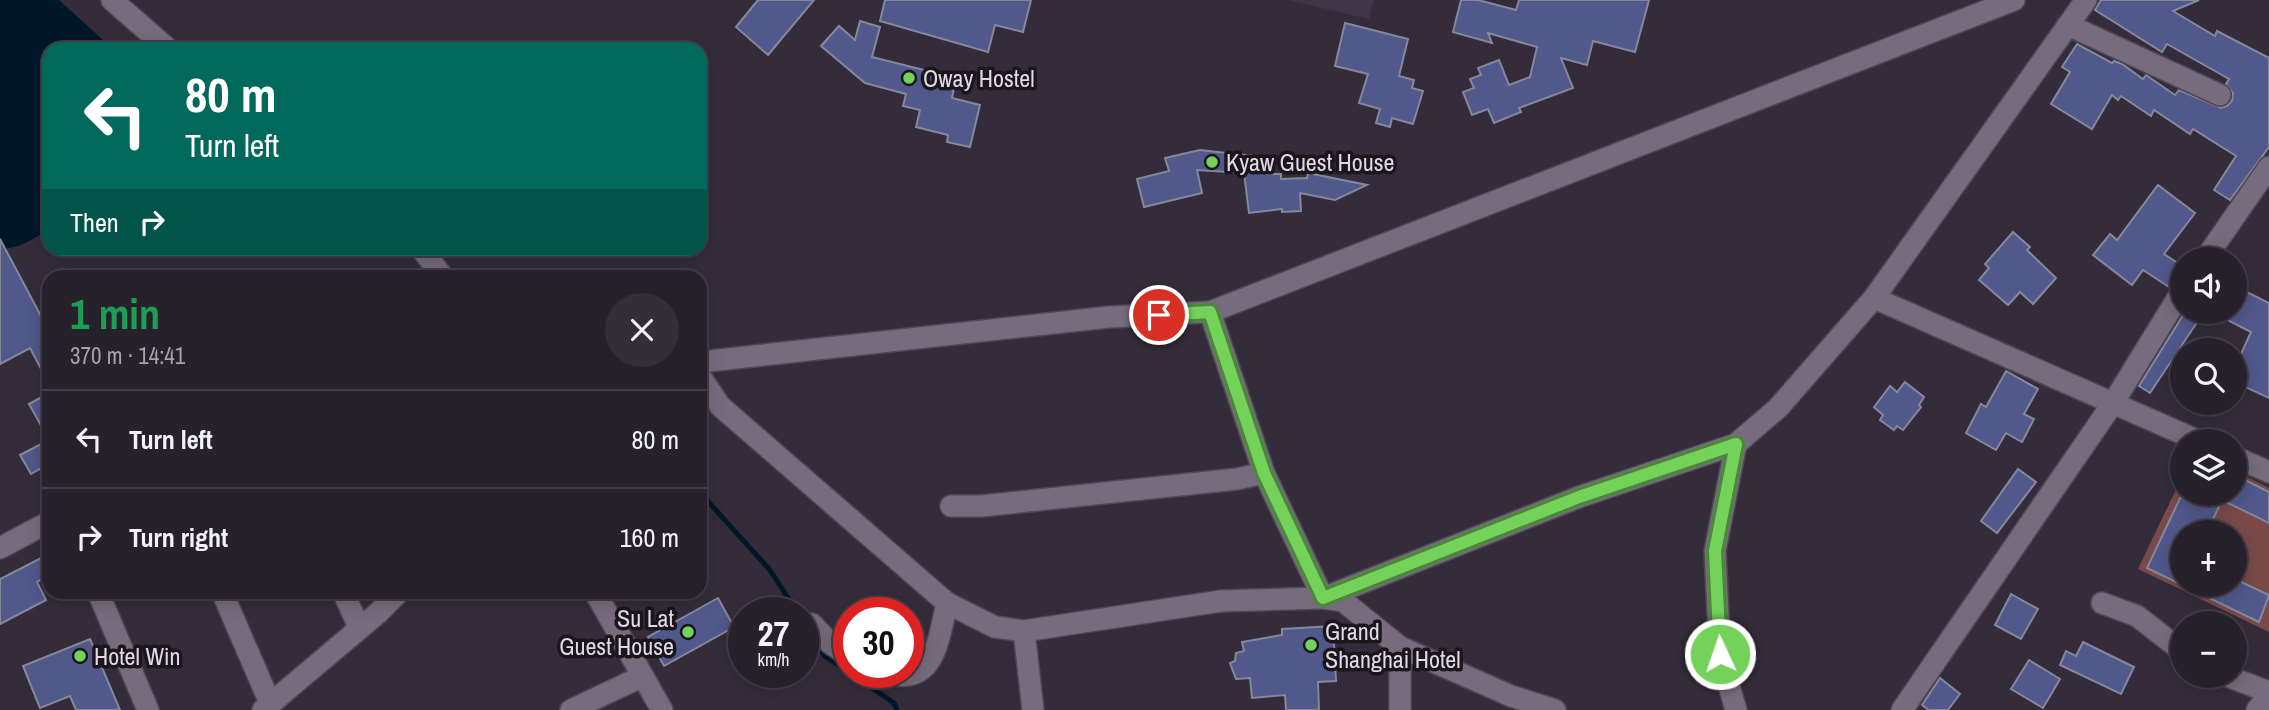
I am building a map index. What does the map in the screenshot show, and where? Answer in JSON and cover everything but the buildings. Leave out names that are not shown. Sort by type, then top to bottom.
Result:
[{"type":"street","points":[[112,0],[160,42]]},
{"type":"street","points":[[707,361],[1109,317],[1210,312],[2014,0]]},
{"type":"street","points":[[1323,598],[1579,497],[1736,444],[1778,408],[1874,298],[2086,0]]},
{"type":"street","points":[[2068,25],[2220,95]]},
{"type":"street","points":[[2213,247],[2269,167]]},
{"type":"street","points":[[1874,298],[2172,429]]},
{"type":"street","points":[[1902,710],[2113,403],[2170,310]]},
{"type":"street","points":[[1210,312],[1264,473],[1323,598]]},
{"type":"street","points":[[707,386],[720,406],[947,603],[995,627],[1024,631],[1221,601],[1323,598],[1343,601],[1401,646],[1511,696],[1555,710]]},
{"type":"street","points":[[1736,444],[1715,551],[1720,654],[1736,710]]},
{"type":"street","points":[[2247,462],[2269,472]]},
{"type":"street","points":[[951,506],[981,506],[1237,479],[1264,473]]},
{"type":"street","points":[[0,548],[42,526]]},
{"type":"street","points":[[101,599],[148,710]]},
{"type":"street","points":[[225,599],[267,706],[391,599]]},
{"type":"street","points":[[345,599],[359,627]]},
{"type":"street","points":[[599,599],[662,710]]},
{"type":"street","points":[[924,668],[933,657],[947,603]]},
{"type":"street","points":[[2102,603],[2137,617],[2170,642]]},
{"type":"street","points":[[819,631],[833,645]]},
{"type":"street","points":[[1024,631],[1033,710]]},
{"type":"street","points":[[1400,710],[1401,646]]},
{"type":"street","points":[[573,709],[643,676]]},
{"type":"street","points":[[2247,684],[2269,693],[2257,710]]},
{"type":"shaded area","points":[[1288,0],[1374,0],[1369,19]]},
{"type":"shaded area","points":[[2247,477],[2269,488],[2269,632],[2247,621],[2247,611],[2225,611],[2196,597],[2247,597],[2247,520],[2170,520],[2170,584],[2138,569],[2170,502],[2170,506],[2247,506]]},
{"type":"water","points":[[0,0],[59,0],[105,42],[42,42],[42,232],[26,243],[0,249]]},
{"type":"waterway","points":[[707,500],[770,570],[787,597]]},
{"type":"waterway","points":[[819,647],[825,656],[894,703],[897,710]]},
{"type":"place","name":"Oway Hostel","points":[[909,78]]},
{"type":"place","name":"Kyaw Guest House","points":[[1212,162]]},
{"type":"place","name":"Su Lat Guest House","points":[[688,632]]},
{"type":"place","name":"Grand Shanghai Hotel","points":[[1311,645]]},
{"type":"place","name":"Hotel Win","points":[[80,656]]},
{"type":"route","points":[[1159,315],[1210,312],[1264,473],[1323,598],[1579,497],[1736,444],[1715,551],[1720,654]]}]
